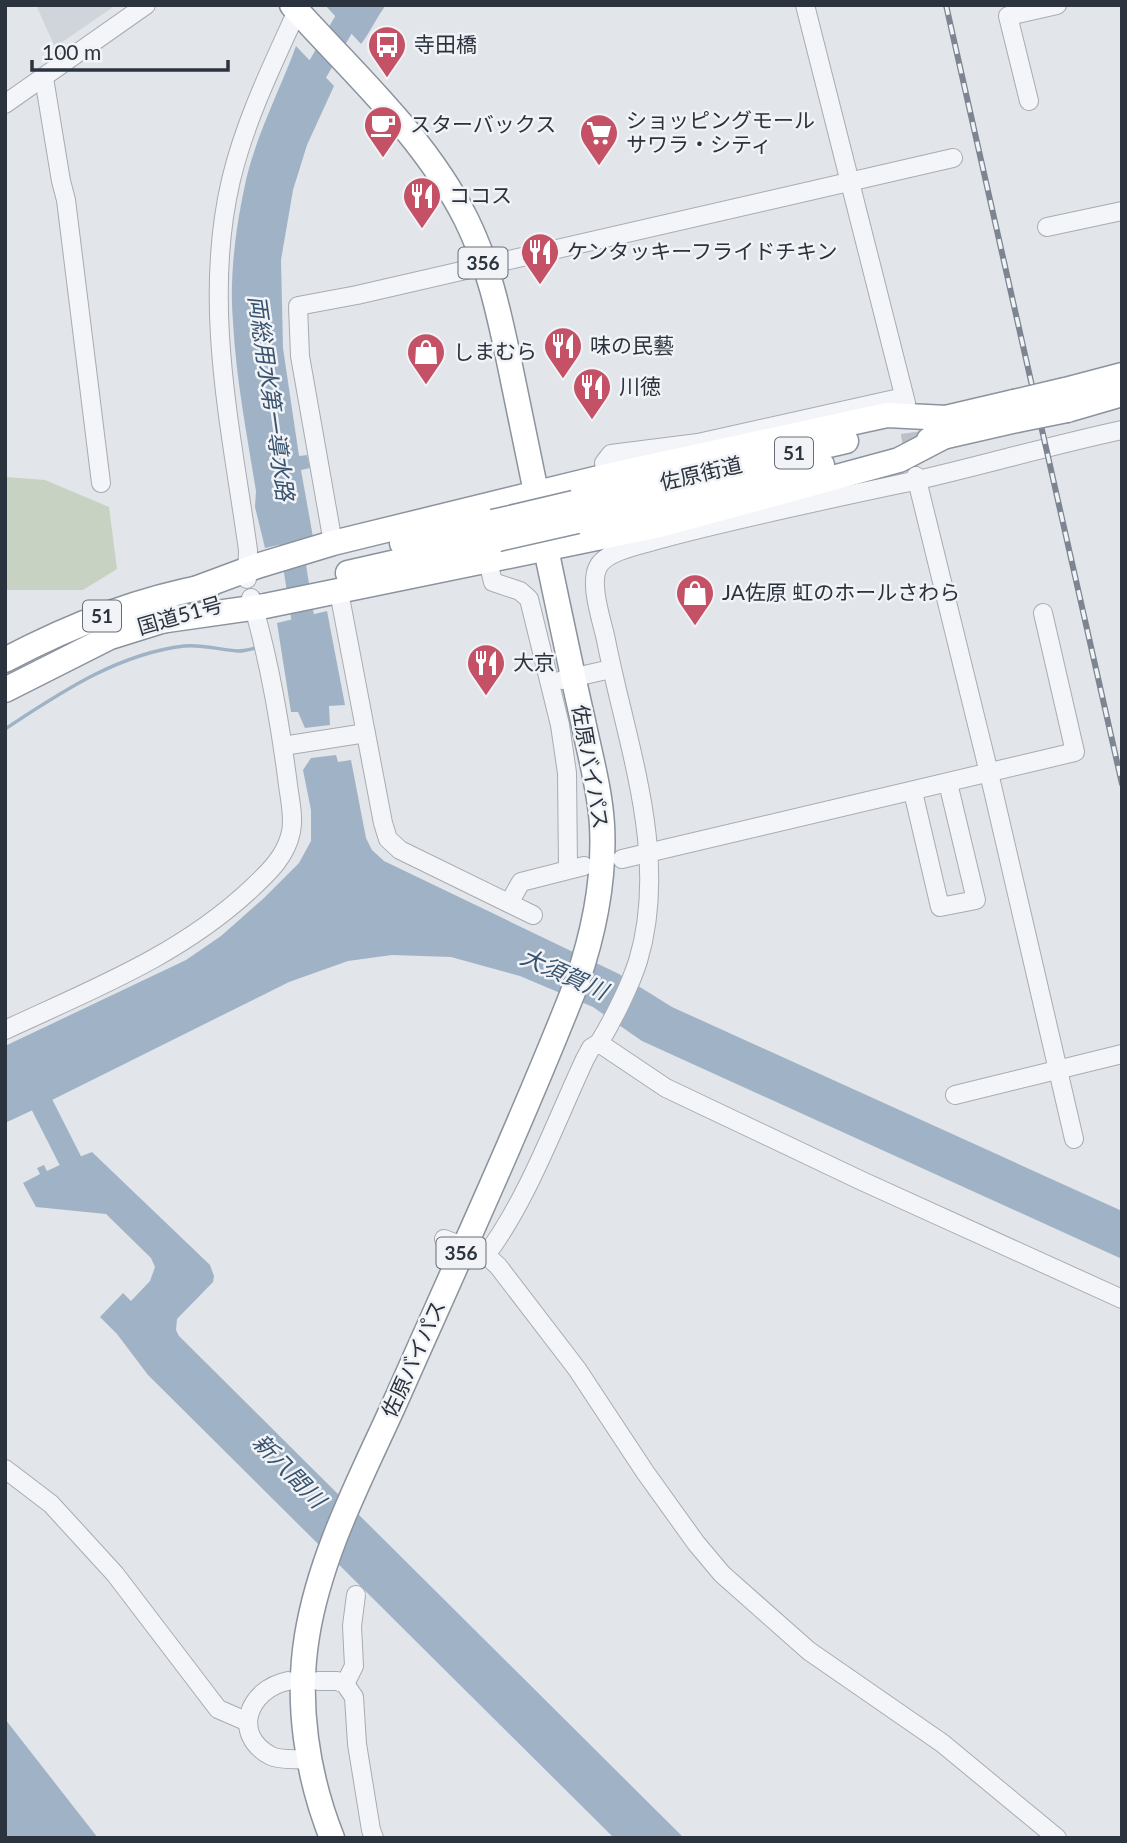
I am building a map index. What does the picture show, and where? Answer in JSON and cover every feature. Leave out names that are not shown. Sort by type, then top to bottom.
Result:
[{"type":"highway","name":"佐原バイパス","points":[[297,11],[420,147],[450,190],[467,221],[484,264],[503,332],[545,549],[591,761],[602,827],[601,873],[590,945],[566,1011],[465,1247],[354,1494],[316,1592],[307,1638],[303,1700],[309,1760],[332,1838]]},
{"type":"highway","name":"佐原街道","points":[[1066,400],[1122,374]]},
{"type":"highway","name":"佐原街道","points":[[327,570],[1016,411],[1066,400],[1122,394]]},
{"type":"highway","points":[[255,587],[327,570],[536,493],[607,476],[887,415],[946,427]]},
{"type":"highway","points":[[255,587],[327,570],[488,562],[545,549],[662,532],[899,460],[946,427]]},
{"type":"highway","name":"国道51号","points":[[5,660],[102,616],[150,599],[195,589],[255,587]]},
{"type":"highway","name":"国道51号","points":[[5,690],[110,637],[255,587]]},
{"type":"street","points":[[5,104],[146,5]]},
{"type":"street","points":[[607,476],[604,463],[611,454],[698,443],[905,400],[805,5]]},
{"type":"street","points":[[1029,101],[1008,16],[1057,5]]},
{"type":"street","points":[[5,1030],[174,949],[225,914],[279,860],[291,832],[292,819],[283,746],[248,550],[218,321],[222,233],[231,179],[258,96],[297,11]]},
{"type":"street","points":[[44,78],[66,200],[102,483]]},
{"type":"street","points":[[533,915],[400,850],[388,839],[327,570],[300,355],[298,306],[953,158]]},
{"type":"street","points":[[1047,227],[1122,211]]},
{"type":"street","points":[[1057,1838],[943,1743],[809,1651],[722,1573],[696,1543],[577,1369],[533,1310],[465,1247],[502,1233],[585,1059],[601,1038],[637,964],[646,915],[649,878],[637,776],[611,669],[595,585],[596,568],[604,556],[662,532],[747,516],[1122,430]]},
{"type":"street","points":[[916,478],[989,773],[1074,1139]]},
{"type":"street","points":[[488,562],[493,582],[520,591],[528,600],[559,725],[576,867],[521,882],[509,903]]},
{"type":"street","points":[[622,859],[1075,752],[1043,613]]},
{"type":"street","points":[[548,683],[611,669]]},
{"type":"street","points":[[283,746],[366,733]]},
{"type":"street","points":[[913,792],[940,907],[976,900],[948,783]]},
{"type":"street","points":[[601,1038],[666,1088],[1122,1299]]},
{"type":"street","points":[[955,1095],[1122,1054]]},
{"type":"street","points":[[5,1469],[51,1504],[115,1574],[218,1709],[248,1723]]},
{"type":"street","points":[[345,1684],[354,1666],[352,1626],[356,1595]]},
{"type":"street","points":[[288,1681],[266,1690],[258,1697],[249,1714],[248,1723],[253,1740],[271,1756],[309,1760]]},
{"type":"street","points":[[318,1681],[345,1684],[354,1697],[359,1760],[374,1838]]},
{"type":"shaded area","points":[[36,5],[116,5],[55,47]]},
{"type":"green space","points":[[5,477],[45,480],[109,507],[117,569],[83,590],[5,590]]},
{"type":"water","points":[[325,5],[386,5],[361,44]]},
{"type":"water","points":[[296,46],[334,86],[307,145],[293,190],[281,260],[283,348],[299,456],[307,455],[310,468],[301,470],[313,537],[265,548],[255,507],[256,491],[237,365],[232,305],[234,251],[251,163]]},
{"type":"water","points":[[327,611],[345,705],[329,706],[330,725],[305,728],[298,712],[291,712],[277,623]]},
{"type":"water","name":"大須賀川","points":[[336,755],[338,762],[351,760],[366,838],[372,850],[384,861],[619,974],[672,1007],[1122,1211],[1122,1259],[642,1041],[593,1007],[520,976],[451,957],[392,955],[348,961],[289,982],[48,1102],[50,1106],[40,1112],[37,1108],[5,1123],[5,1046],[186,960],[221,936],[299,863],[311,841],[311,810],[303,770],[311,758]]},
{"type":"water","points":[[61,1131],[74,1159],[92,1152],[210,1265],[213,1282],[177,1319],[176,1330],[179,1336],[684,1838],[614,1838],[148,1375],[117,1334],[100,1317],[123,1293],[131,1301],[150,1281],[155,1267],[151,1258],[106,1214],[36,1207],[23,1183],[40,1174],[37,1168],[44,1165],[47,1171],[66,1162],[52,1136]]},
{"type":"water","points":[[5,1719],[98,1838],[5,1838]]},
{"type":"waterway","name":"両総用水第一導水路","points":[[302,96],[355,5]]},
{"type":"waterway","name":"両総用水第一導水路","points":[[290,537],[307,645]]},
{"type":"waterway","points":[[5,729],[90,677],[136,657],[184,646],[238,651],[259,647]]},
{"type":"waterway","name":"新八間川","points":[[35,1091],[70,1160]]},
{"type":"tunnel","points":[[906,406],[914,462]]},
{"type":"railway","points":[[946,5],[1122,784]]},
{"type":"place","name":"寺田橋","points":[[387,79]]},
{"type":"place","name":"スターバックス","points":[[383,159]]},
{"type":"place","name":"ショッピングモール サワラ・シティ","points":[[599,167]]},
{"type":"place","name":"ココス","points":[[422,230]]},
{"type":"place","name":"ケンタッキーフライドチキン","points":[[540,286]]},
{"type":"place","name":"味の民藝","points":[[563,380]]},
{"type":"place","name":"しまむら","points":[[426,386]]},
{"type":"place","name":"川徳","points":[[592,421]]},
{"type":"place","name":"JA佐原 虹のホールさわら","points":[[695,627]]},
{"type":"place","name":"大京","points":[[486,697]]}]
